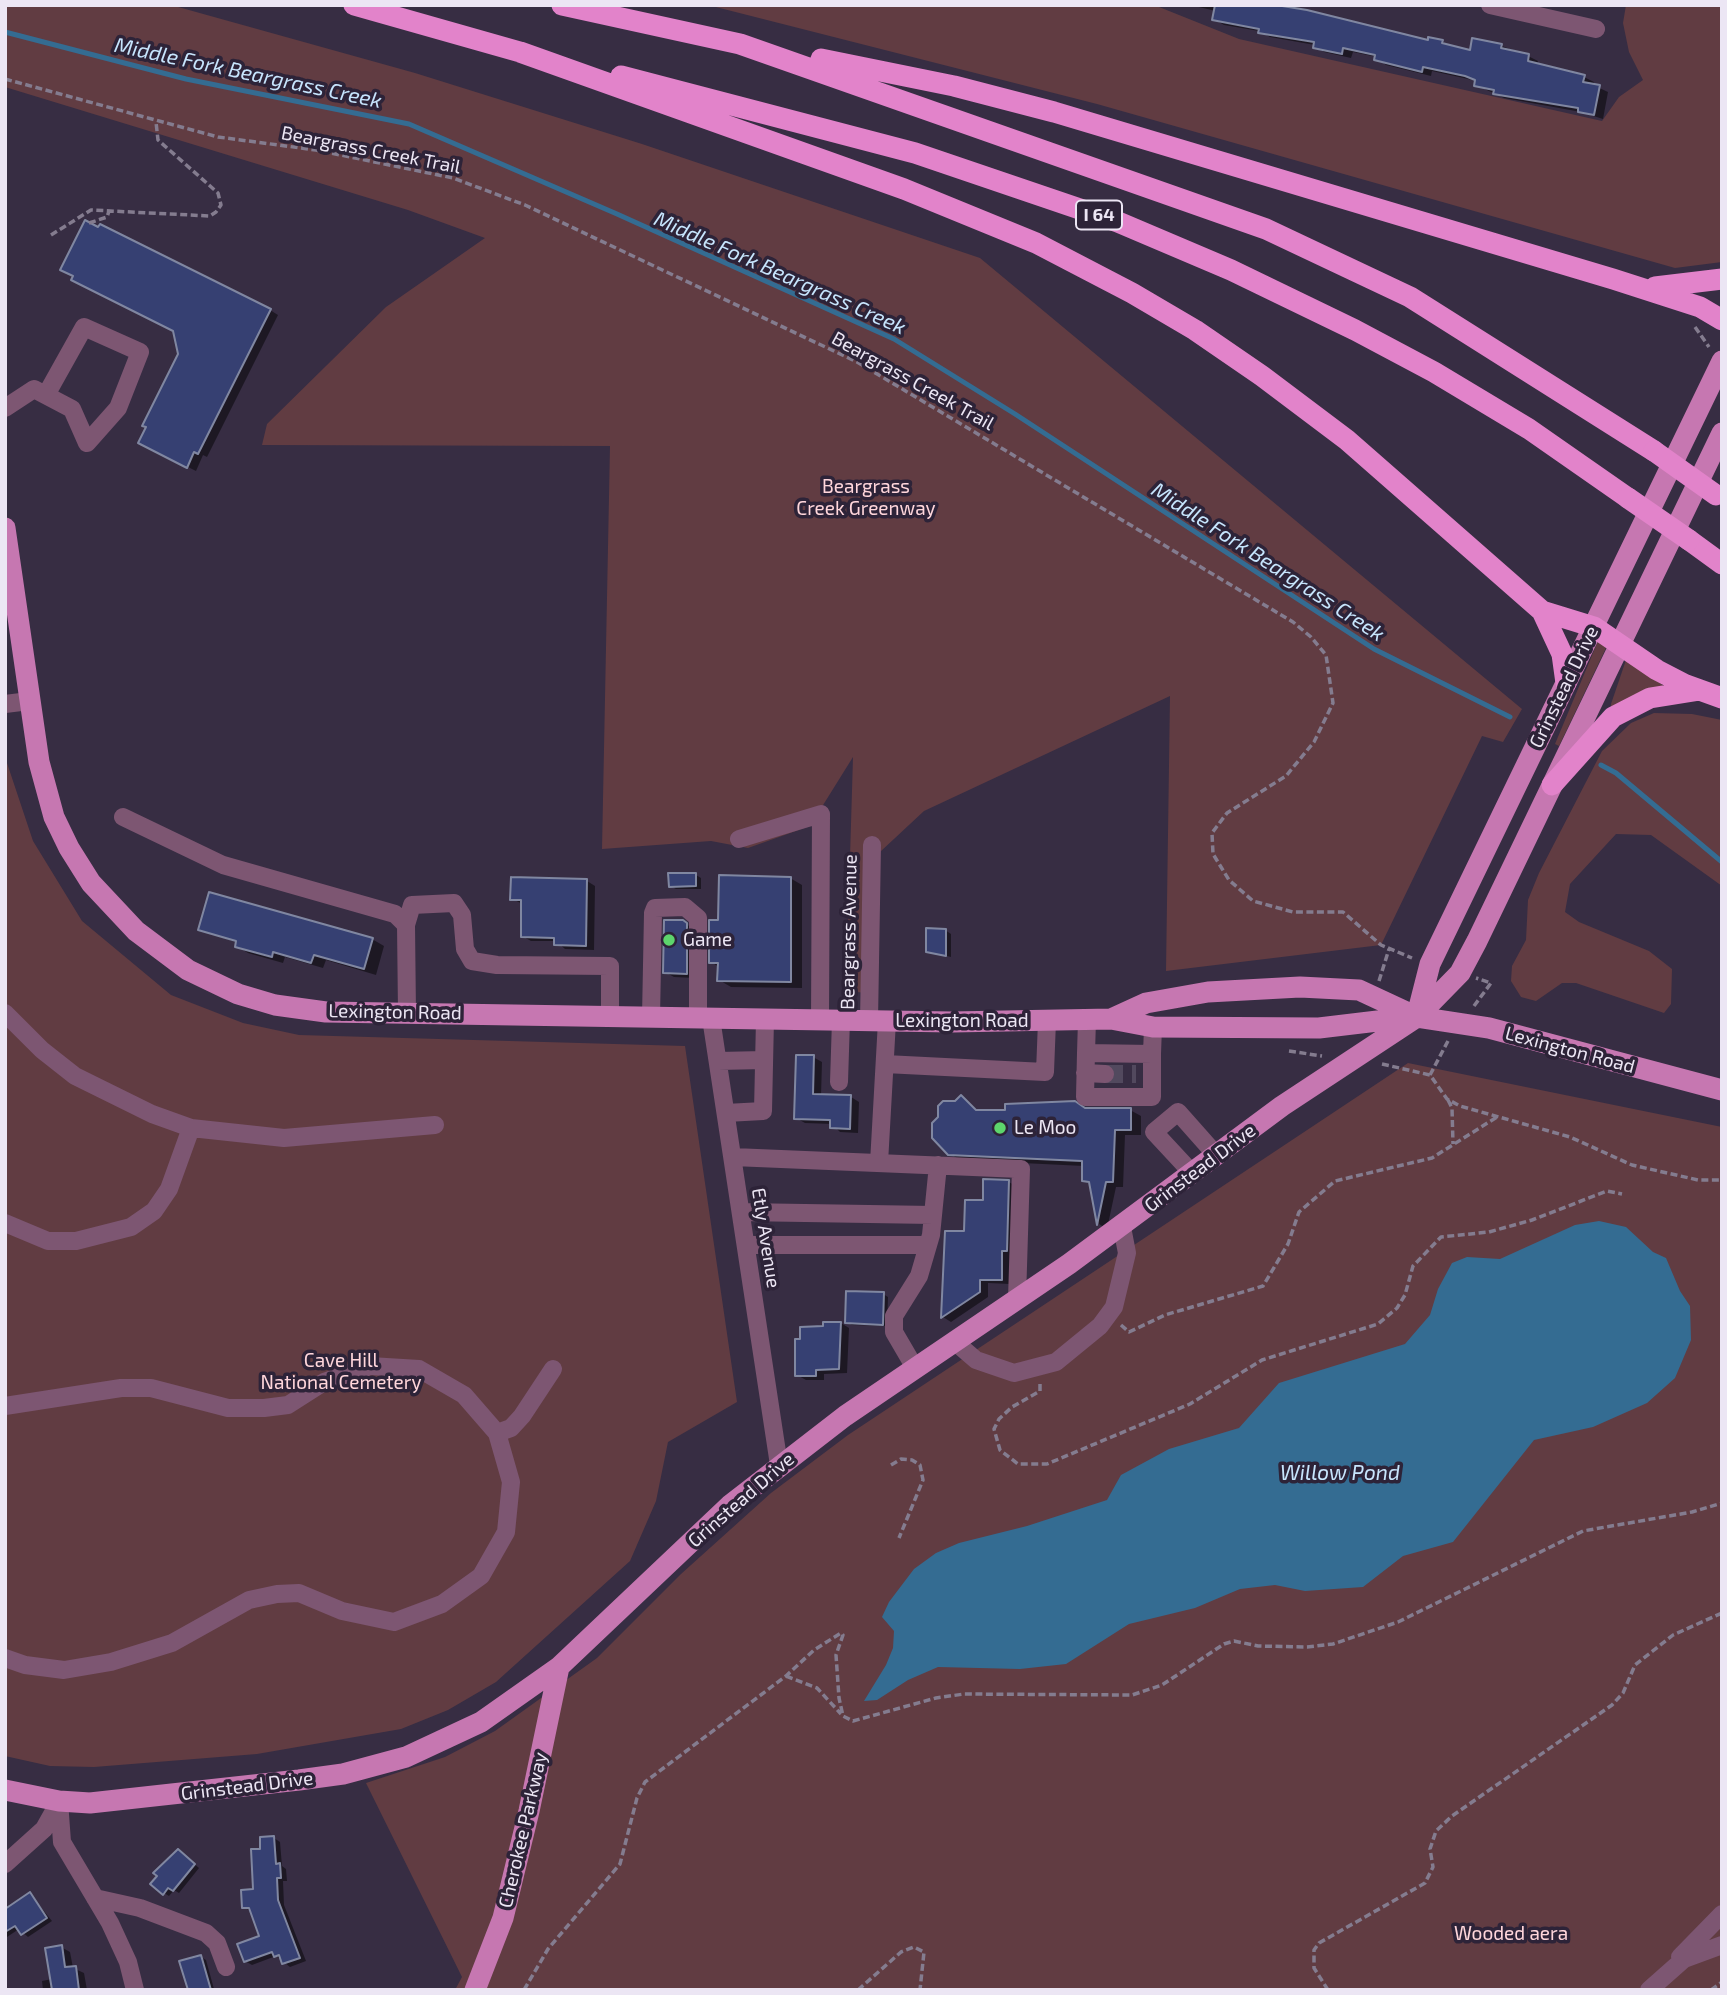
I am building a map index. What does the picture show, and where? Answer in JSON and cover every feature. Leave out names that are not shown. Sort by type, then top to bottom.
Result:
[{"type":"highway","name":"I 64","points":[[354,5],[520,52],[753,108],[915,153],[1118,222],[1231,270],[1434,372],[1529,429],[1722,564]]},
{"type":"highway","name":"I 64","points":[[562,5],[740,44],[1086,163],[1266,229],[1410,298],[1654,452],[1719,498]]},
{"type":"highway","points":[[740,44],[954,86],[1054,112],[1639,287],[1700,307],[1722,320]]},
{"type":"highway","points":[[520,52],[986,220],[1132,293],[1195,330],[1347,440],[1542,611],[1562,654],[1566,683]]},
{"type":"highway","points":[[1639,287],[1673,287],[1722,279]]},
{"type":"highway","points":[[1542,611],[1594,627],[1657,670],[1722,698]]},
{"type":"highway","points":[[1552,785],[1614,718],[1650,698],[1700,690]]},
{"type":"main road","name":"Grinstead Drive","points":[[1417,1017],[1430,964],[1722,361]]},
{"type":"main road","name":"Grinstead Drive","points":[[5,1790],[60,1801],[90,1803],[343,1774],[396,1760],[481,1722],[559,1667],[730,1506],[779,1465],[915,1368],[1122,1227],[1282,1106],[1417,1017],[1460,973],[1722,433]]},
{"type":"main road","name":"Lexington Road","points":[[5,528],[39,762],[54,817],[69,848],[112,908],[144,938],[212,983],[275,1004],[326,1012],[878,1021],[1111,1019],[1153,1027],[1319,1028],[1417,1017],[1489,1028],[1722,1090]]},
{"type":"main road","name":"Lexington Road","points":[[1111,1019],[1146,1003],[1177,997],[1300,986],[1359,990],[1417,1017]]},
{"type":"main road","name":"Cherokee Parkway","points":[[475,1990],[503,1918],[559,1667]]},
{"type":"street","points":[[1490,5],[1596,29]]},
{"type":"street","points":[[5,408],[34,389],[46,396],[72,409],[87,443],[118,408],[140,352],[84,327],[46,396]]},
{"type":"street","points":[[5,704],[29,701]]},
{"type":"street","points":[[739,839],[821,814],[830,1020],[839,1082]]},
{"type":"street","points":[[122,817],[223,865],[394,914],[406,925]]},
{"type":"street","name":"Beargrass Avenue","points":[[872,845],[878,1021],[885,1065],[879,1163]]},
{"type":"street","points":[[407,1013],[406,925],[412,905],[429,902],[454,903],[462,915],[465,949],[472,961],[497,965],[610,966],[610,1016]]},
{"type":"street","name":"Etly Avenue","points":[[651,1017],[653,913],[655,908],[685,907],[698,918],[704,1018],[718,1061],[779,1465]]},
{"type":"street","points":[[5,1013],[42,1050],[75,1076],[152,1114],[191,1128],[284,1138],[435,1125]]},
{"type":"street","points":[[726,1113],[763,1111],[765,1019]]},
{"type":"street","points":[[1087,1020],[1085,1097],[1152,1097]]},
{"type":"street","points":[[885,1065],[1045,1072],[1047,1021]]},
{"type":"street","points":[[1153,1027],[1152,1054],[1144,1074],[1152,1097],[1168,1120]]},
{"type":"street","points":[[1086,1053],[1152,1054]]},
{"type":"street","points":[[718,1061],[764,1060]]},
{"type":"street","points":[[1085,1073],[1105,1074]]},
{"type":"street","points":[[1193,1174],[1154,1132],[1178,1112],[1217,1156]]},
{"type":"street","points":[[5,1223],[48,1241],[76,1241],[131,1227],[154,1211],[169,1189],[191,1128]]},
{"type":"street","points":[[733,1157],[1021,1169],[1017,1299]]},
{"type":"street","points":[[915,1368],[894,1332],[894,1316],[919,1276],[933,1215],[938,1165]]},
{"type":"street","points":[[741,1212],[933,1215]]},
{"type":"street","points":[[954,1341],[975,1360],[1014,1373],[1056,1362],[1100,1326],[1114,1307],[1127,1253],[1122,1227]]},
{"type":"street","points":[[746,1245],[928,1244]]},
{"type":"street","points":[[5,1406],[121,1388],[151,1388],[228,1408],[264,1408],[288,1405],[324,1382],[370,1366],[419,1369],[464,1395],[497,1433],[510,1482],[506,1532],[481,1576],[442,1604],[394,1622],[342,1611],[299,1593],[277,1594],[249,1600],[172,1643],[111,1662],[64,1670],[25,1665],[5,1658]]},
{"type":"street","points":[[497,1433],[510,1428],[522,1416],[553,1369]]},
{"type":"street","points":[[5,1864],[44,1829],[60,1801]]},
{"type":"street","points":[[60,1801],[62,1842],[128,1962],[135,1990]]},
{"type":"street","points":[[95,1898],[141,1908],[206,1933],[217,1944],[226,1967]]},
{"type":"street","points":[[1648,1990],[1722,1914]]},
{"type":"street","points":[[1664,1975],[1690,1956],[1722,1945]]},
{"type":"path","name":"Beargrass Creek Trail","points":[[5,79],[156,122],[218,136],[316,150],[453,178],[525,205],[857,362],[1293,622],[1311,637],[1326,655],[1333,702],[1314,742],[1286,776],[1227,813],[1212,833],[1213,854],[1229,880],[1253,901],[1273,909],[1293,912],[1343,912],[1389,949],[1415,959]]},
{"type":"path","points":[[51,235],[82,213],[109,211],[211,216],[221,205],[218,192],[158,141],[156,122]]},
{"type":"path","points":[[89,223],[107,216],[109,211]]},
{"type":"path","points":[[1381,979],[1389,949]]},
{"type":"path","points":[[1430,1075],[1439,1053]]},
{"type":"path","points":[[1399,1066],[1430,1075],[1447,1099],[1452,1108],[1454,1145]]},
{"type":"path","points":[[1447,1099],[1497,1118],[1570,1137],[1632,1165],[1698,1180],[1722,1180]]},
{"type":"path","points":[[1109,1314],[1129,1332],[1166,1315],[1263,1286],[1288,1244],[1298,1212],[1335,1181],[1407,1167],[1432,1158],[1497,1118]]},
{"type":"path","points":[[1039,1367],[1040,1391],[1012,1407],[999,1419],[994,1429],[1000,1450],[1018,1464],[1047,1464],[1190,1405],[1262,1360],[1378,1324],[1397,1308],[1405,1295],[1413,1266],[1441,1237],[1489,1232],[1532,1220],[1607,1191],[1622,1194]]},
{"type":"path","points":[[891,1465],[901,1459],[912,1460],[920,1465],[923,1480],[899,1538]]},
{"type":"path","points":[[786,1676],[817,1688],[843,1716],[853,1721],[936,1698],[964,1694],[1132,1695],[1162,1685],[1224,1644],[1234,1642],[1258,1646],[1307,1647],[1333,1644],[1398,1622],[1583,1531],[1692,1512],[1722,1503]]},
{"type":"path","points":[[1328,1990],[1314,1968],[1314,1950],[1328,1938],[1425,1883],[1433,1867],[1430,1849],[1436,1830],[1452,1816],[1612,1705],[1623,1693],[1635,1665],[1673,1635],[1722,1613]]},
{"type":"path","points":[[524,1990],[548,1949],[620,1864],[637,1798],[645,1782],[786,1676],[814,1650],[841,1633],[843,1636],[836,1655],[843,1716]]},
{"type":"path","points":[[858,1990],[901,1952],[914,1947],[924,1952],[920,1990]]},
{"type":"path","points":[[1711,1990],[1722,1982]]},
{"type":"green space","name":"Beargrass Creek Greenway","points":[[5,5],[171,5],[415,73],[642,144],[980,258],[1522,709],[1503,742],[1482,736],[1381,945],[1166,971],[1170,696],[924,811],[880,852],[877,994],[846,991],[853,757],[810,826],[748,848],[711,841],[602,849],[610,446],[262,445],[267,424],[386,307],[485,238],[408,210],[5,87]]},
{"type":"green space","points":[[708,5],[1154,5],[1239,39],[1602,121],[1619,97],[1643,80],[1629,52],[1623,23],[1626,5],[1722,5],[1722,262],[1675,268],[1097,104]]},
{"type":"green space","points":[[1598,641],[1606,647],[1605,650],[1559,746],[1555,744]]},
{"type":"green space","points":[[1626,660],[1664,686],[1611,709],[1611,704]]},
{"type":"green space","points":[[1654,713],[1692,714],[1722,720],[1722,886],[1651,835],[1616,834],[1570,884],[1565,912],[1579,922],[1649,951],[1672,969],[1671,1004],[1664,1013],[1576,983],[1562,983],[1536,1001],[1521,997],[1511,981],[1512,966],[1526,940],[1528,900],[1539,873],[1602,751],[1631,723]]},
{"type":"green space","name":"Cave Hill National Cemetery","points":[[5,757],[33,841],[82,921],[171,995],[243,1023],[299,1035],[685,1046],[737,1402],[668,1442],[656,1501],[630,1561],[496,1682],[448,1710],[401,1729],[257,1754],[94,1767],[50,1766],[5,1756]]},
{"type":"green space","name":"Wooded aera","points":[[1408,1063],[1722,1127],[1722,1990],[455,1990],[462,1977],[366,1783],[445,1757],[495,1731],[597,1658],[681,1574],[771,1493],[848,1435]]},
{"type":"water","name":"Willow Pond","points":[[1599,1221],[1626,1227],[1653,1252],[1666,1258],[1680,1291],[1690,1306],[1691,1340],[1675,1378],[1647,1403],[1593,1427],[1534,1440],[1453,1542],[1403,1556],[1363,1587],[1305,1591],[1275,1585],[1240,1589],[1195,1608],[1129,1624],[1066,1664],[1020,1669],[938,1667],[908,1680],[877,1700],[864,1701],[893,1648],[894,1631],[882,1617],[889,1602],[914,1569],[936,1553],[959,1543],[1027,1526],[1107,1500],[1121,1475],[1169,1449],[1239,1428],[1279,1383],[1405,1344],[1430,1315],[1438,1289],[1452,1263],[1467,1257],[1500,1259],[1575,1225]]},
{"type":"building","points":[[1215,5],[1276,5],[1307,10],[1428,40],[1428,37],[1443,40],[1442,43],[1470,50],[1472,38],[1502,44],[1501,48],[1529,54],[1528,61],[1585,75],[1583,82],[1600,85],[1594,115],[1578,112],[1578,108],[1493,94],[1494,90],[1474,86],[1475,80],[1465,76],[1423,67],[1422,72],[1374,60],[1375,55],[1343,48],[1342,54],[1313,48],[1314,42],[1258,33],[1259,29],[1212,20]]},
{"type":"building","points":[[85,220],[98,227],[100,224],[271,309],[198,454],[194,452],[187,468],[138,443],[146,427],[142,426],[178,354],[173,331],[71,280],[73,276],[60,270]]},
{"type":"building","points":[[668,873],[696,873],[696,886],[669,887]]},
{"type":"building","points":[[719,875],[791,877],[791,982],[717,981],[718,963],[709,963],[709,920],[718,920]]},
{"type":"building","points":[[511,877],[587,879],[586,946],[554,945],[554,938],[521,937],[521,900],[510,900]]},
{"type":"building","points":[[209,892],[373,938],[364,969],[314,955],[311,963],[273,952],[272,957],[235,947],[236,941],[198,930]]},
{"type":"building","points":[[664,920],[683,920],[687,923],[687,974],[663,973]]},
{"type":"building","points":[[926,928],[946,929],[946,956],[926,952]]},
{"type":"building","points":[[796,1055],[814,1055],[813,1094],[851,1095],[850,1129],[830,1128],[830,1120],[794,1119]]},
{"type":"building","points":[[961,1095],[976,1110],[1005,1110],[1005,1104],[1075,1101],[1085,1108],[1131,1108],[1131,1130],[1115,1130],[1113,1182],[1106,1182],[1097,1225],[1089,1182],[1082,1181],[1082,1161],[948,1155],[932,1138],[932,1123],[938,1117],[938,1106],[943,1101],[955,1101]]},
{"type":"building","points":[[983,1179],[1009,1180],[1007,1251],[1002,1251],[1002,1280],[980,1280],[980,1292],[941,1318],[945,1231],[964,1231],[965,1200],[983,1200]]},
{"type":"building","points":[[846,1291],[884,1292],[883,1325],[845,1323]]},
{"type":"building","points":[[823,1322],[841,1322],[839,1369],[816,1370],[816,1376],[795,1376],[795,1339],[800,1339],[800,1327],[823,1326]]},
{"type":"building","points":[[274,1836],[276,1864],[280,1863],[281,1878],[277,1878],[278,1900],[300,1958],[282,1964],[279,1955],[274,1957],[272,1952],[244,1962],[237,1944],[259,1936],[249,1908],[242,1908],[241,1890],[253,1889],[251,1849],[260,1849],[260,1837]]},
{"type":"building","points":[[178,1849],[195,1864],[173,1891],[168,1888],[163,1895],[150,1884],[157,1876],[153,1873]]},
{"type":"building","points":[[30,1892],[47,1918],[21,1935],[15,1926],[5,1932],[5,1909]]},
{"type":"building","points":[[62,1945],[65,1967],[76,1966],[79,1990],[52,1990],[45,1948]]},
{"type":"building","points":[[201,1955],[211,1990],[188,1990],[179,1961]]},
{"type":"waterway","name":"Middle Fork Beargrass Creek","points":[[5,32],[186,79],[409,124],[894,339],[1015,414],[1374,649],[1510,717]]},
{"type":"waterway","name":"Middle Fork Beargrass Creek","points":[[1601,765],[1616,773],[1722,862]]},
{"type":"tunnel","points":[[1105,1074],[1136,1074]]},
{"type":"place","name":"Game","points":[[669,940]]},
{"type":"place","name":"Le Moo","points":[[1000,1128]]}]
